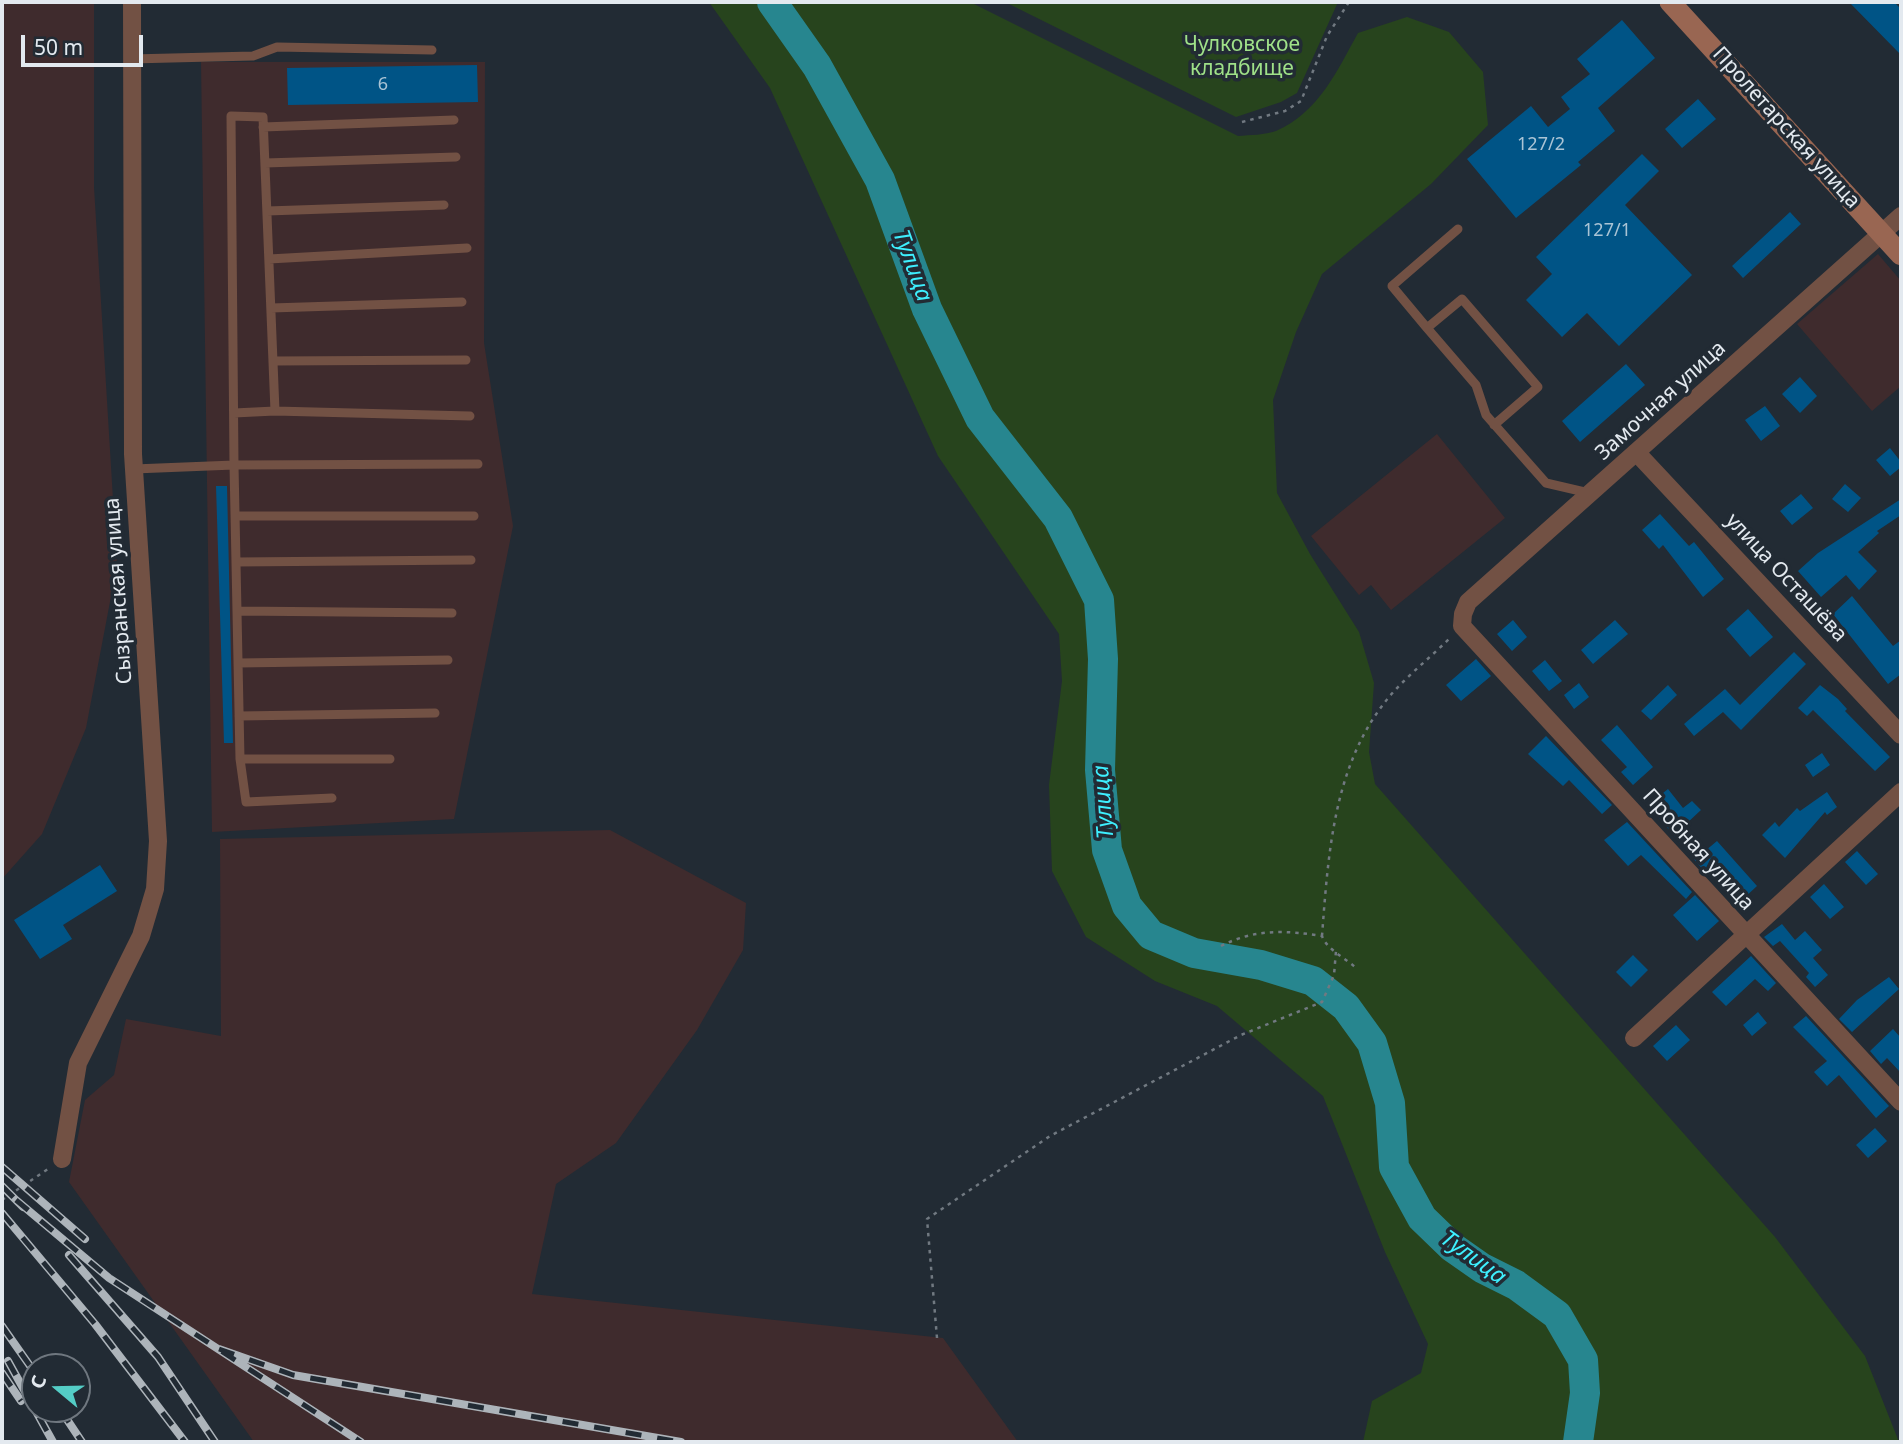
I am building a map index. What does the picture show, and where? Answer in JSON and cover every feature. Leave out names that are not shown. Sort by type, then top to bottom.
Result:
[{"type":"street","name":"Сызранская улица","points":[[62,1159],[78,1063],[84,1045],[141,936],[155,890],[158,841],[134,469],[132,2]]},
{"type":"street","name":"Пролетарская улица","points":[[1670,2],[1901,255]]},
{"type":"street","name":"Замочная улица","points":[[1462,626],[1468,602],[1901,216]]},
{"type":"street","name":"улица Осташёва","points":[[1637,453],[1901,734]]},
{"type":"street","name":"Пробная улица","points":[[1462,626],[1901,1102]]},
{"type":"street","points":[[1634,1038],[1901,792]]},
{"type":"lane","points":[[131,59],[253,56],[277,47],[432,50]]},
{"type":"lane","points":[[275,411],[263,117],[231,116],[239,716],[240,760],[246,802],[332,798]]},
{"type":"lane","points":[[263,127],[454,120]]},
{"type":"lane","points":[[265,163],[456,157]]},
{"type":"lane","points":[[267,211],[444,205]]},
{"type":"lane","points":[[1458,229],[1392,286],[1476,386],[1486,415],[1546,482],[1591,494]]},
{"type":"lane","points":[[269,259],[467,248]]},
{"type":"lane","points":[[1427,328],[1462,299],[1538,387],[1494,425]]},
{"type":"lane","points":[[271,308],[462,302]]},
{"type":"lane","points":[[273,361],[466,360]]},
{"type":"lane","points":[[233,413],[275,411],[470,416]]},
{"type":"lane","points":[[134,469],[234,465],[478,464]]},
{"type":"lane","points":[[235,516],[474,516]]},
{"type":"lane","points":[[236,562],[471,560]]},
{"type":"lane","points":[[237,611],[452,613]]},
{"type":"lane","points":[[238,663],[448,660]]},
{"type":"lane","points":[[239,716],[435,713]]},
{"type":"lane","points":[[240,760],[390,759]]},
{"type":"path","points":[[1242,122],[1285,111],[1301,101],[1327,36],[1349,2]]},
{"type":"path","points":[[1357,969],[1324,944],[1322,936],[1332,827],[1355,752],[1382,705],[1462,626]]},
{"type":"path","points":[[1221,946],[1241,936],[1264,931],[1322,936]]},
{"type":"path","points":[[937,1338],[927,1219],[1050,1136],[1241,1035],[1322,1002],[1334,975],[1336,951]]},
{"type":"path","points":[[2,1200],[62,1159]]},
{"type":"shaded area","points":[[2,2],[94,2],[94,187],[117,565],[86,728],[42,834],[2,879]]},
{"type":"shaded area","points":[[201,62],[485,62],[484,343],[513,526],[454,819],[212,832]]},
{"type":"shaded area","points":[[1878,254],[1901,281],[1901,386],[1872,411],[1797,324]]},
{"type":"shaded area","points":[[1437,434],[1505,518],[1391,610],[1371,585],[1359,595],[1311,536]]},
{"type":"shaded area","points":[[610,830],[746,903],[743,950],[697,1030],[616,1143],[556,1184],[532,1294],[943,1338],[1018,1442],[254,1442],[69,1182],[85,1100],[114,1075],[126,1019],[221,1036],[220,839]]},
{"type":"green space","points":[[709,2],[970,2],[1238,136],[1272,132],[1291,123],[1315,102],[1325,89],[1358,33],[1407,17],[1449,32],[1483,72],[1488,125],[1431,184],[1322,274],[1296,332],[1273,400],[1277,493],[1310,554],[1359,632],[1374,683],[1369,752],[1375,784],[1775,1237],[1865,1356],[1899,1442],[1363,1442],[1372,1401],[1421,1373],[1428,1344],[1385,1252],[1323,1096],[1217,1006],[1155,981],[1086,937],[1052,871],[1049,785],[1062,681],[1059,634],[938,456],[770,88]]},
{"type":"green space","name":"Чулковское кладбище","points":[[1005,2],[1338,2],[1297,93],[1281,102],[1236,117]]},
{"type":"building","points":[[1849,2],[1894,2],[1901,9],[1901,55]]},
{"type":"building","points":[[1622,20],[1655,58],[1598,108],[1615,131],[1578,162],[1581,165],[1516,218],[1467,159],[1531,106],[1548,127],[1570,109],[1561,97],[1590,74],[1577,59]]},
{"type":"building","points":[[477,65],[478,102],[288,105],[287,68]]},
{"type":"building","points":[[1698,99],[1716,119],[1682,148],[1665,129]]},
{"type":"building","points":[[1642,154],[1659,171],[1625,205],[1692,275],[1619,346],[1587,313],[1562,337],[1526,300],[1552,274],[1536,257]]},
{"type":"building","points":[[1790,212],[1801,224],[1743,278],[1732,266]]},
{"type":"building","points":[[1626,364],[1645,385],[1580,442],[1562,421]]},
{"type":"building","points":[[1800,377],[1817,396],[1800,413],[1782,394]]},
{"type":"building","points":[[1765,406],[1780,426],[1761,441],[1745,420]]},
{"type":"building","points":[[1890,448],[1901,462],[1901,467],[1890,476],[1876,460]]},
{"type":"building","points":[[1845,484],[1861,498],[1848,512],[1832,499]]},
{"type":"building","points":[[216,486],[227,486],[233,743],[224,743]]},
{"type":"building","points":[[1801,494],[1813,508],[1792,525],[1780,511]]},
{"type":"building","points":[[1901,499],[1901,515],[1877,531],[1879,533],[1858,552],[1877,571],[1859,590],[1846,575],[1821,597],[1798,571],[1818,553]]},
{"type":"building","points":[[1660,514],[1689,546],[1694,542],[1724,579],[1703,597],[1663,545],[1659,549],[1642,530]]},
{"type":"building","points":[[1852,596],[1893,646],[1901,640],[1901,674],[1888,684],[1833,614]]},
{"type":"building","points":[[1748,609],[1773,637],[1750,657],[1726,629]]},
{"type":"building","points":[[1513,620],[1527,637],[1512,651],[1497,634]]},
{"type":"building","points":[[1615,620],[1628,634],[1593,664],[1581,650]]},
{"type":"building","points":[[1794,652],[1806,664],[1741,730],[1723,712],[1694,736],[1684,724],[1725,689],[1740,705]]},
{"type":"building","points":[[1476,659],[1491,676],[1461,701],[1446,685]]},
{"type":"building","points":[[1545,660],[1562,681],[1549,691],[1532,671]]},
{"type":"building","points":[[1579,683],[1589,697],[1574,709],[1564,695]]},
{"type":"building","points":[[1668,685],[1677,695],[1651,720],[1641,711]]},
{"type":"building","points":[[1820,685],[1838,699],[1847,709],[1845,711],[1890,757],[1875,771],[1813,710],[1807,716],[1798,708]]},
{"type":"building","points":[[1617,725],[1653,767],[1633,785],[1621,772],[1627,767],[1601,740]]},
{"type":"building","points":[[1546,736],[1612,805],[1602,814],[1569,780],[1563,786],[1528,754]]},
{"type":"building","points":[[1822,753],[1830,765],[1813,777],[1805,765]]},
{"type":"building","points":[[1668,789],[1683,808],[1692,801],[1701,810],[1686,824],[1705,851],[1717,841],[1757,886],[1743,899],[1712,864],[1704,871],[1648,805]]},
{"type":"building","points":[[1827,792],[1837,807],[1827,815],[1825,812],[1785,858],[1762,835],[1775,822],[1779,827],[1797,808],[1800,811]]},
{"type":"building","points":[[1627,822],[1692,892],[1686,899],[1641,855],[1628,866],[1604,840]]},
{"type":"building","points":[[1857,851],[1878,874],[1866,885],[1845,862]]},
{"type":"building","points":[[100,865],[117,891],[63,925],[72,939],[40,959],[14,920]]},
{"type":"building","points":[[1824,884],[1844,907],[1830,919],[1810,897]]},
{"type":"building","points":[[1695,895],[1719,921],[1697,941],[1673,915]]},
{"type":"building","points":[[1782,924],[1795,940],[1805,931],[1822,950],[1813,958],[1828,975],[1815,987],[1806,977],[1809,973],[1780,941],[1773,946],[1764,937]]},
{"type":"building","points":[[1633,955],[1648,970],[1631,987],[1616,972]]},
{"type":"building","points":[[1751,956],[1776,983],[1768,991],[1755,979],[1726,1006],[1712,992]]},
{"type":"building","points":[[1889,977],[1899,989],[1852,1032],[1839,1019],[1857,1000]]},
{"type":"building","points":[[1758,1012],[1767,1023],[1752,1036],[1743,1025]]},
{"type":"building","points":[[1806,1016],[1889,1106],[1876,1118],[1839,1075],[1827,1086],[1814,1072],[1827,1061],[1793,1027]]},
{"type":"building","points":[[1676,1025],[1690,1040],[1667,1061],[1653,1046]]},
{"type":"building","points":[[1893,1029],[1901,1038],[1901,1073],[1887,1058],[1881,1064],[1870,1051]]},
{"type":"building","points":[[1875,1128],[1887,1141],[1868,1158],[1856,1145]]},
{"type":"waterway","name":"Тулица","points":[[772,2],[817,66],[880,180],[927,309],[980,418],[1058,518],[1099,600],[1103,659],[1100,770],[1107,850],[1127,906],[1151,935],[1194,953],[1261,965],[1313,981],[1346,1007],[1372,1043],[1390,1103],[1394,1167],[1422,1218],[1452,1247],[1482,1268],[1516,1285],[1557,1315],[1583,1360],[1585,1393],[1578,1442]]},
{"type":"railway","points":[[2,1167],[85,1239]]},
{"type":"railway","points":[[2,1186],[23,1207]]},
{"type":"railway","points":[[16,1200],[109,1278],[361,1442]]},
{"type":"railway","points":[[2,1213],[95,1324],[185,1442]]},
{"type":"railway","points":[[69,1255],[158,1357],[215,1442]]},
{"type":"railway","points":[[2,1326],[21,1353]]},
{"type":"railway","points":[[219,1349],[293,1375],[681,1442]]},
{"type":"railway","points":[[8,1361],[53,1442]]},
{"type":"railway","points":[[2,1373],[21,1401]]},
{"type":"railway","points":[[69,1423],[82,1442]]}]
